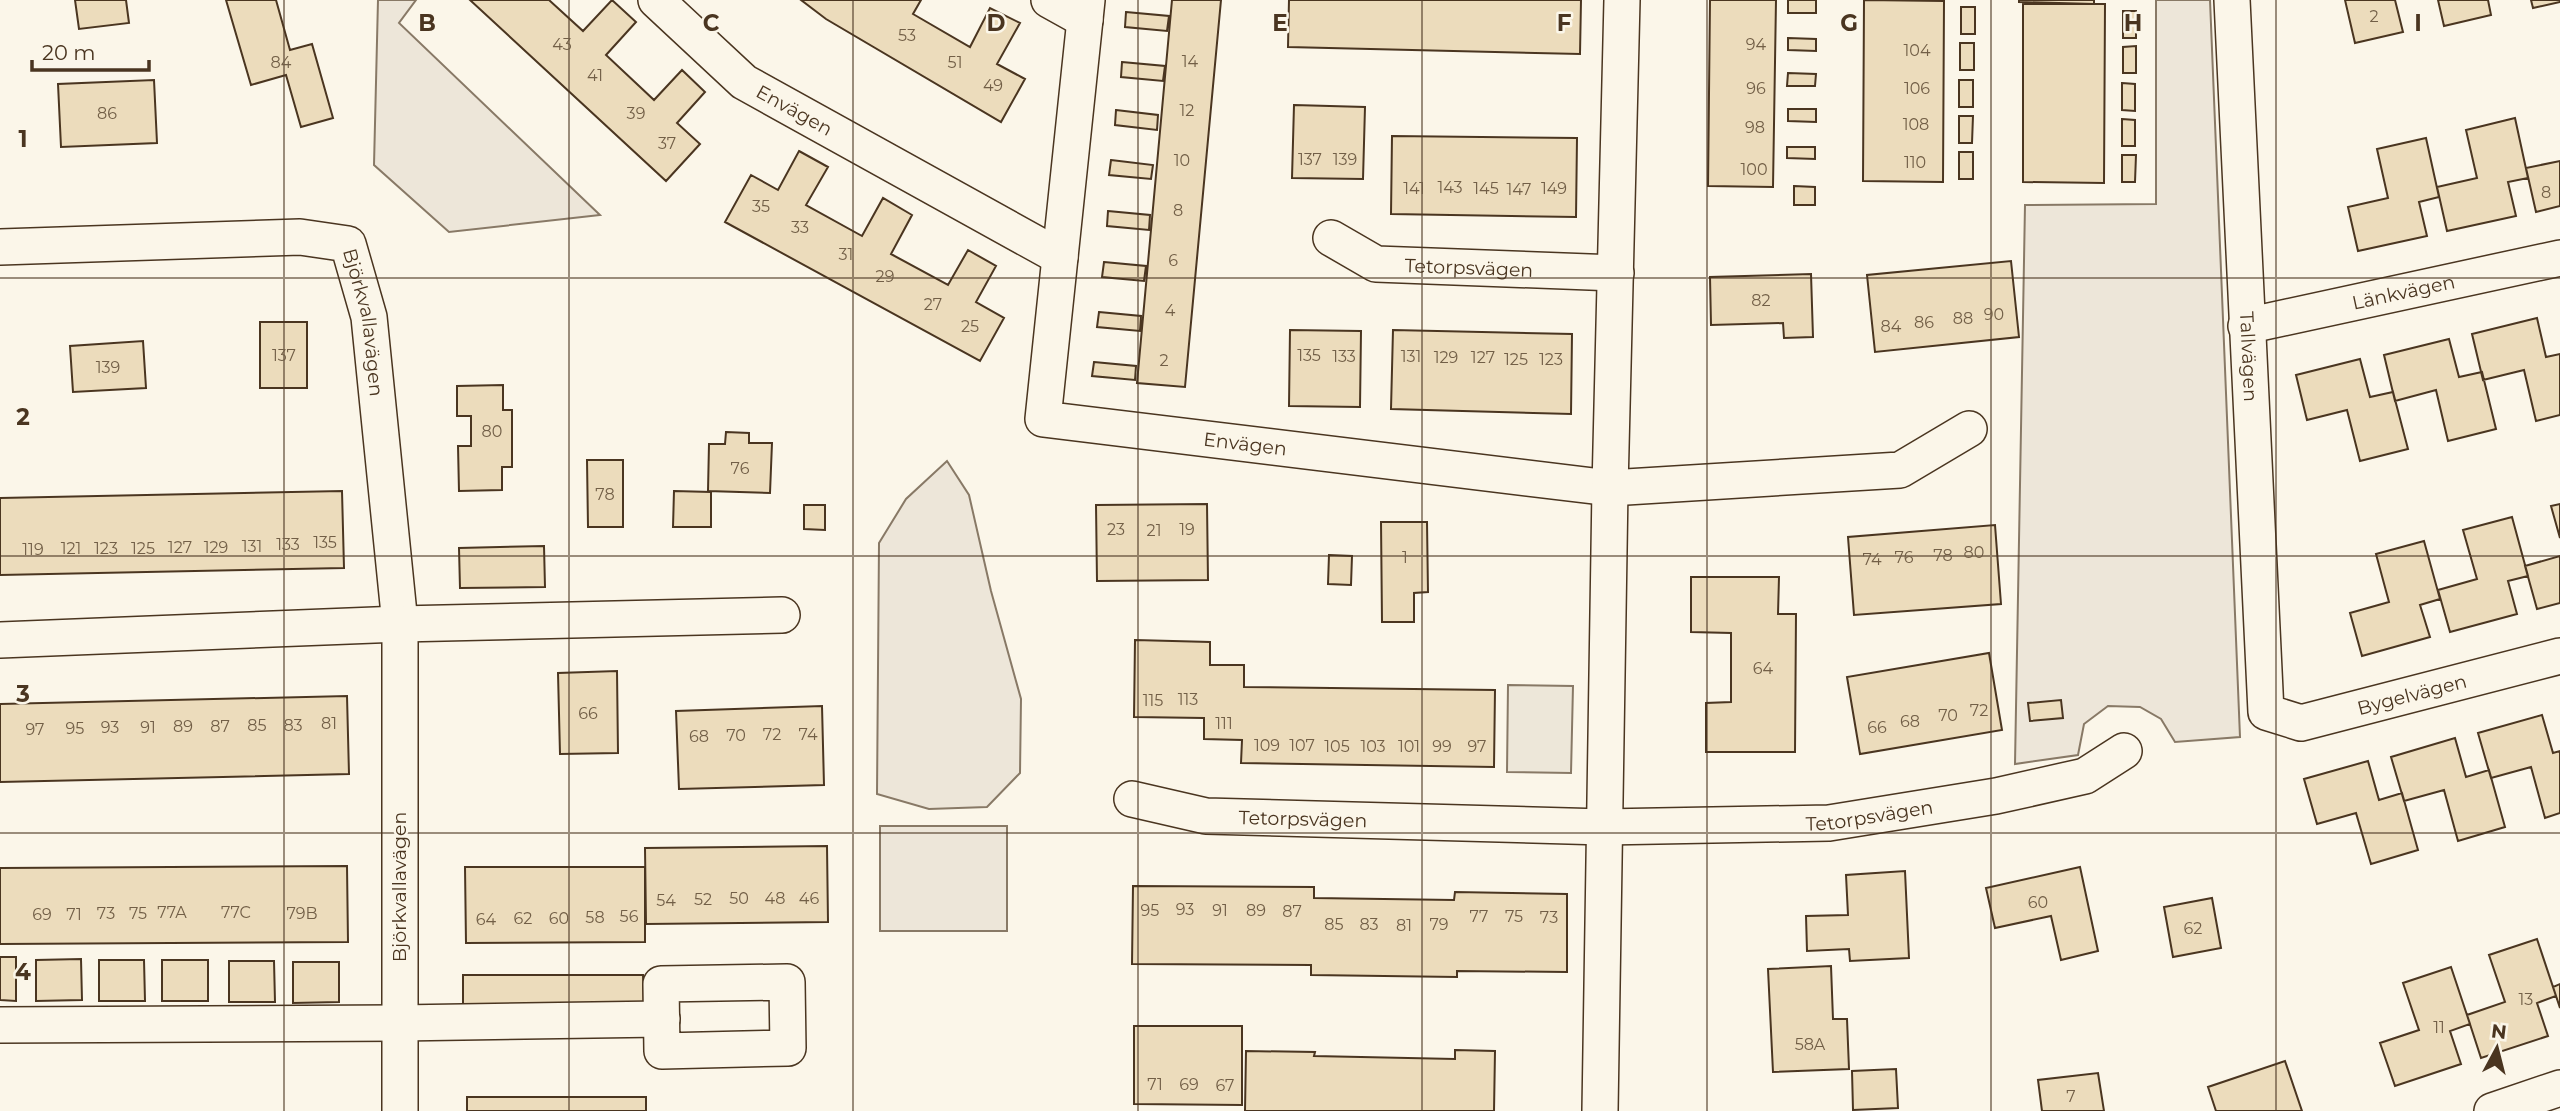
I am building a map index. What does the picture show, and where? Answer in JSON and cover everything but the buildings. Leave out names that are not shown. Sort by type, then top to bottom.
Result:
[{"type":"street","name":"Envägen","points":[[656,0],[744,82],[1060,257]]},
{"type":"street","name":"Envägen","points":[[1049,0],[1086,10],[1043,419],[1610,488]]},
{"type":"street","points":[[1600,1111],[1610,488],[1622,0]]},
{"type":"street","name":"Tallvägen","points":[[2232,0],[2266,712]]},
{"type":"street","name":"Björkvallavägen","points":[[0,247],[300,237],[348,244],[369,317],[400,624],[400,1111]]},
{"type":"street","name":"Tetorpsvägen","points":[[1331,238],[1376,264],[1616,273]]},
{"type":"street","name":"Länkvägen","points":[[2246,326],[2560,258]]},
{"type":"street","points":[[1610,488],[1900,470],[1969,429]]},
{"type":"street","points":[[0,640],[400,624],[782,615]]},
{"type":"street","name":"Bygelvägen","points":[[2266,712],[2301,723],[2560,656]]},
{"type":"street","name":"Tetorpsvägen","points":[[1132,799],[1206,816],[1604,827],[1829,823],[1996,796],[2085,776],[2124,751]]},
{"type":"street","points":[[0,1025],[400,1024],[662,1019]]},
{"type":"street","points":[[2492,1111],[2560,1088]]},
{"type":"shaded area","points":[[378,0],[416,0],[399,23],[600,215],[449,232],[374,165]]},
{"type":"shaded area","points":[[2156,0],[2210,0],[2240,737],[2175,742],[2161,719],[2140,707],[2108,706],[2084,724],[2078,755],[2015,764],[2025,205],[2156,204]]},
{"type":"shaded area","points":[[947,461],[969,495],[991,591],[1021,699],[1020,773],[987,807],[929,809],[877,794],[879,543],[906,499]]},
{"type":"shaded area","points":[[1508,685],[1573,686],[1571,773],[1507,772]]},
{"type":"shaded area","points":[[880,826],[1007,826],[1007,931],[880,931]]}]
